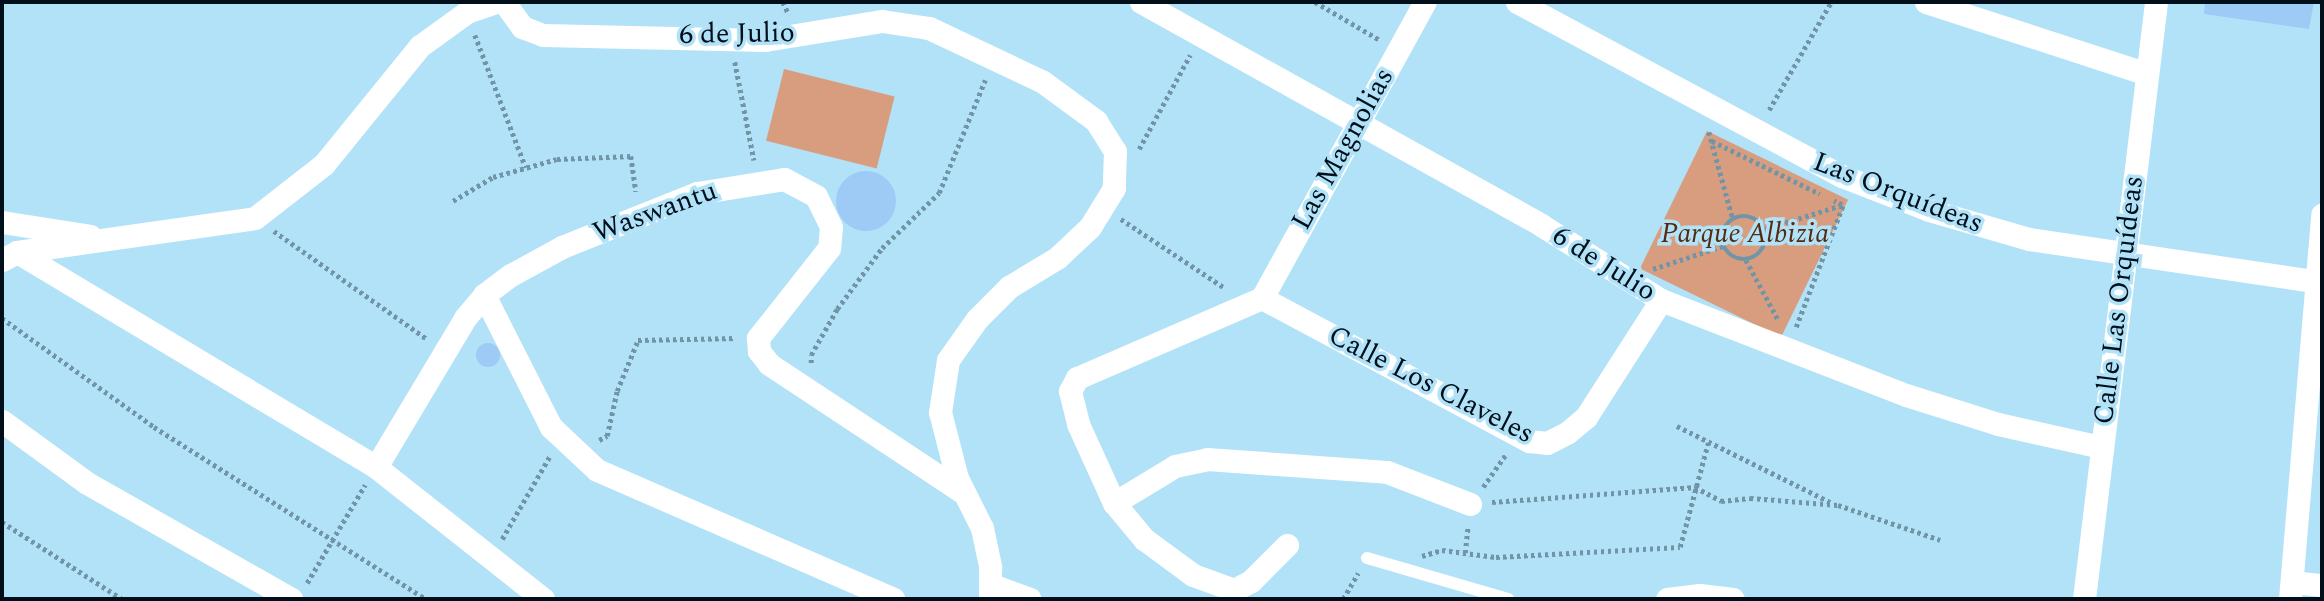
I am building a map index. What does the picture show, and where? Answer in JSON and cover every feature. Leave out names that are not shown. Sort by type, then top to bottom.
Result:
[{"type":"street","points":[[9,256],[255,218],[324,164],[420,46],[467,12],[496,2]]},
{"type":"street","name":"6 de Julio","points":[[504,2],[522,27],[543,35],[765,40],[882,21],[929,28],[1043,82],[1096,121],[1115,151],[1108,198]]},
{"type":"street","name":"6 de Julio","points":[[1141,2],[1200,38],[1541,225],[1661,300],[1998,424],[2101,447]]},
{"type":"street","name":"Las Magnolias","points":[[1256,301],[1425,2]]},
{"type":"street","name":"Las Orquídeas","points":[[1517,2],[1702,104],[1852,180],[1968,223],[2123,256],[2314,281]]},
{"type":"street","points":[[1926,2],[2032,40],[2147,74]]},
{"type":"street","name":"Calle Las Orquídeas","points":[[2084,599],[2123,256],[2156,2]]},
{"type":"street","name":"Waswantu","points":[[376,467],[445,351],[484,295],[562,247],[640,215],[697,193],[784,179],[802,185],[816,196],[831,227],[828,248],[758,338]]},
{"type":"street","points":[[1030,599],[991,592],[982,528],[964,494],[940,412],[948,360],[985,311],[1009,288],[1057,258],[1090,227],[1108,198]]},
{"type":"street","points":[[2322,214],[2314,281],[2291,591],[2322,585]]},
{"type":"street","points":[[2,222],[107,239]]},
{"type":"street","points":[[9,256],[376,467],[543,599]]},
{"type":"street","points":[[484,295],[551,427],[597,470],[893,599]]},
{"type":"street","name":"Calle Los Claveles","points":[[1256,301],[1529,441],[1547,443],[1567,433],[1586,416],[1661,300]]},
{"type":"street","points":[[1256,301],[1071,384],[1078,424],[1114,503],[1144,538],[1193,575],[1234,590],[1251,581],[1287,545]]},
{"type":"street","points":[[758,338],[759,351],[769,364],[964,494]]},
{"type":"street","points":[[2,421],[87,483],[298,593]]},
{"type":"street","points":[[1114,503],[1175,467],[1207,459],[1387,472],[1470,503]]},
{"type":"street","points":[[1678,599],[1733,599]]},
{"type":"lane","points":[[1367,558],[1508,599]]},
{"type":"path","points":[[1315,2],[1398,50]]},
{"type":"path","points":[[1756,132],[1831,2]]},
{"type":"path","points":[[467,12],[526,168]]},
{"type":"path","points":[[730,38],[758,182]]},
{"type":"path","points":[[1200,38],[1108,198],[1256,301]]},
{"type":"path","points":[[824,400],[811,355],[837,309],[882,248],[939,193],[995,57]]},
{"type":"path","points":[[1702,104],[1733,219]]},
{"type":"path","points":[[1712,141],[1842,205]]},
{"type":"path","points":[[453,201],[493,177],[557,159],[631,156],[640,215]]},
{"type":"path","points":[[1789,346],[1852,180]]},
{"type":"path","points":[[1765,229],[1842,205]]},
{"type":"path","points":[[1748,215],[1765,229],[1764,250],[1746,260],[1732,257],[1723,246],[1723,231],[1733,219],[1748,215]]},
{"type":"path","points":[[255,218],[445,351]]},
{"type":"path","points":[[1625,277],[1723,246]]},
{"type":"path","points":[[1746,260],[1789,346]]},
{"type":"path","points":[[2,318],[154,427],[426,599]]},
{"type":"path","points":[[491,558],[562,436],[595,442],[607,436],[617,391],[638,340],[758,338]]},
{"type":"path","points":[[1677,426],[1807,494],[1940,540]]},
{"type":"path","points":[[1412,570],[1424,553],[1442,550],[1496,557],[1680,547],[1708,443]]},
{"type":"path","points":[[298,593],[376,467]]},
{"type":"path","points":[[1470,503],[1695,487],[1721,501],[1750,498],[1838,505]]},
{"type":"path","points":[[2,522],[122,599]]},
{"type":"path","points":[[1343,599],[1367,558]]},
{"type":"green space","points":[[784,69],[895,97],[877,168],[766,141]]},
{"type":"green space","name":"Parque Albizia","points":[[1707,131],[1848,200],[1781,337],[1640,269]]},
{"type":"building","points":[[2205,2],[2314,2],[2309,29],[2204,14]]},
{"type":"building","points":[[866,171],[883,176],[891,184],[896,201],[891,218],[883,226],[866,231],[849,226],[841,218],[836,201],[841,184],[849,176]]},
{"type":"building","points":[[488,343],[497,346],[500,355],[497,364],[488,367],[479,364],[476,355],[479,346]]}]
